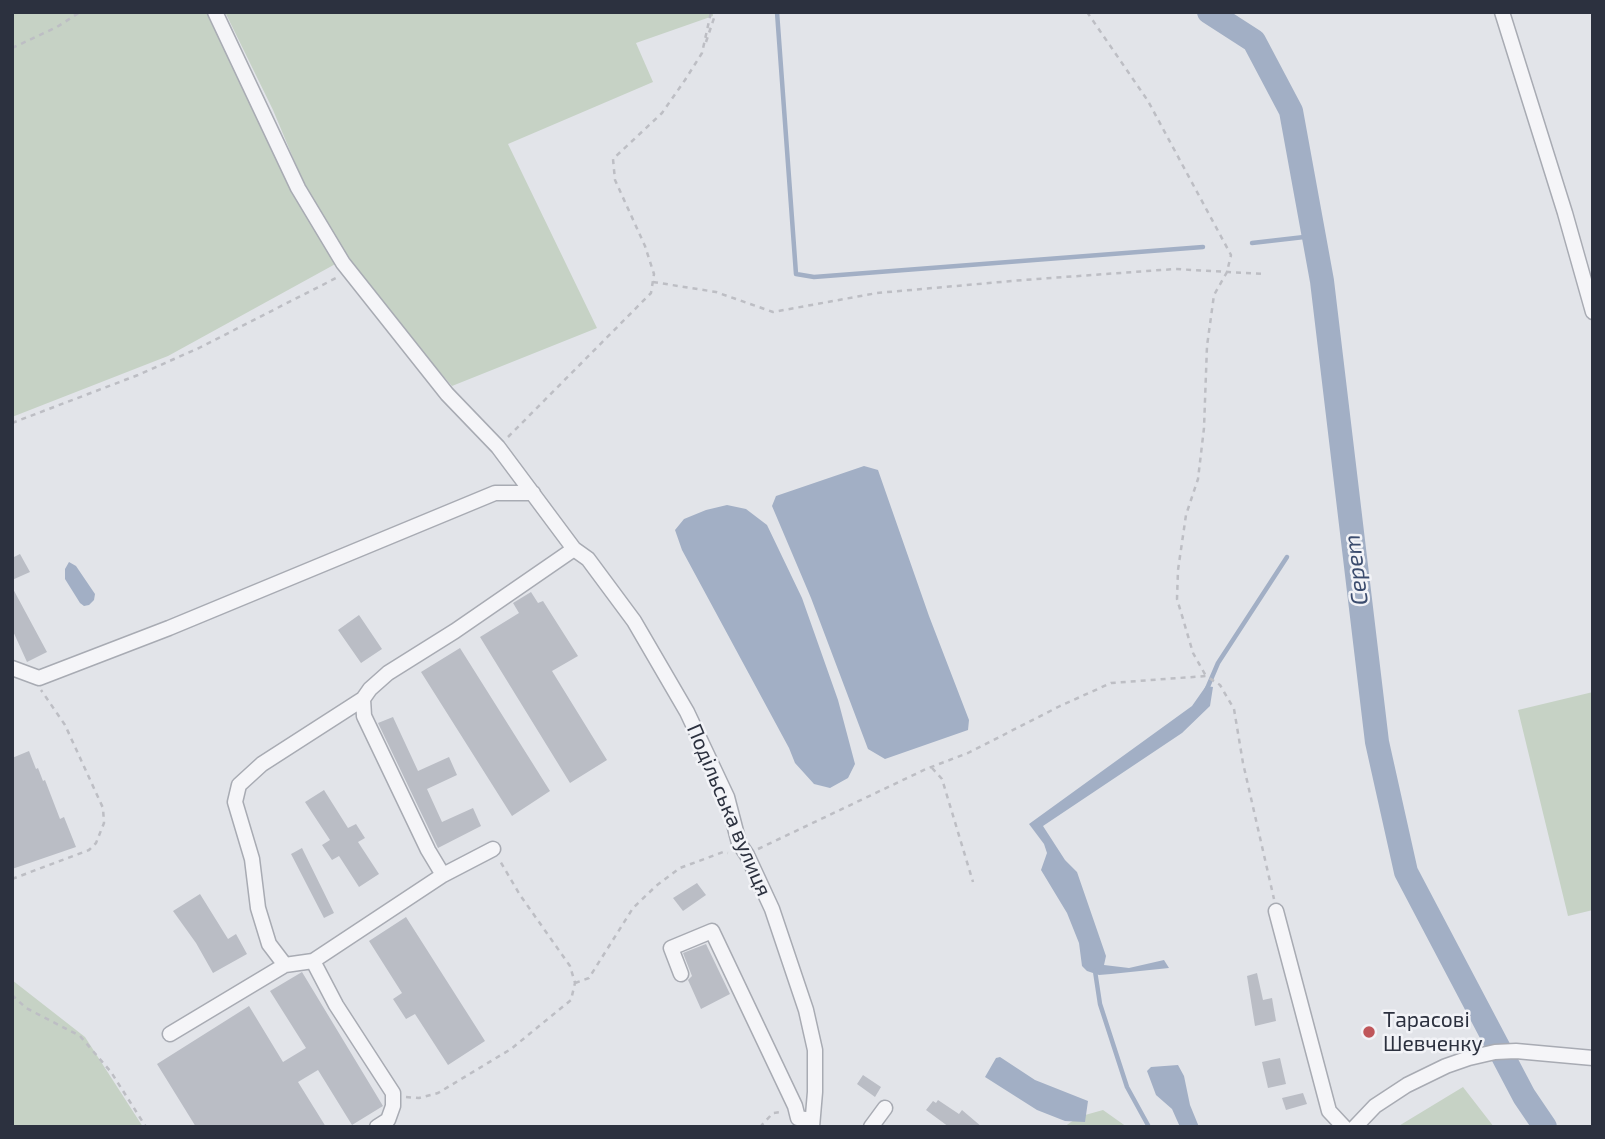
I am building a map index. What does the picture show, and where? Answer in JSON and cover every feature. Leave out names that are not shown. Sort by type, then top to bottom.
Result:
[{"type":"street","name":"Подільська вулиця","points":[[215,12],[298,188],[350,272],[447,394],[498,447],[574,549],[587,559],[634,621],[687,712],[727,797],[739,843],[772,909],[806,1010],[815,1050],[808,1122]]},
{"type":"street","points":[[1502,12],[1593,312]]},
{"type":"street","points":[[12,668],[39,678],[169,628],[495,493],[533,493]]},
{"type":"street","points":[[285,965],[269,944],[258,908],[252,859],[235,802],[239,785],[262,764],[363,699],[388,673],[455,631],[574,549]]},
{"type":"street","points":[[363,699],[364,716],[443,876]]},
{"type":"street","points":[[170,1034],[285,965],[313,961],[443,876],[492,849]]},
{"type":"street","points":[[1276,911],[1329,1111],[1344,1127]]},
{"type":"street","points":[[681,974],[671,948],[712,931],[795,1106],[808,1122]]},
{"type":"street","points":[[313,961],[336,1004],[393,1093],[393,1106],[388,1120],[377,1127]]},
{"type":"street","points":[[1355,1127],[1375,1106],[1407,1085],[1446,1066],[1495,1052],[1534,1052],[1593,1058]]},
{"type":"street","points":[[871,1127],[885,1108]]},
{"type":"path","points":[[12,48],[58,27],[80,12]]},
{"type":"path","points":[[702,54],[710,12]]},
{"type":"path","points":[[498,447],[651,293],[654,274],[645,246],[615,180],[612,159],[662,113],[702,54],[716,12]]},
{"type":"path","points":[[1087,12],[1148,102],[1231,255],[1227,272],[1214,295],[1198,479],[1186,515],[1177,599],[1193,653],[1206,676],[1220,685],[1234,709],[1237,736],[1276,911]]},
{"type":"path","points":[[653,282],[716,292],[773,312],[877,293],[1023,280],[1175,269],[1264,274]]},
{"type":"path","points":[[12,423],[175,359],[350,272]]},
{"type":"path","points":[[575,983],[589,978],[634,908],[680,867],[723,852],[747,855],[931,767],[968,753],[1111,683],[1206,676]]},
{"type":"path","points":[[12,879],[89,849],[96,843],[104,823],[103,808],[87,772],[65,725],[38,686],[39,678]]},
{"type":"path","points":[[931,767],[942,779],[973,882]]},
{"type":"path","points":[[393,1093],[400,1097],[419,1098],[438,1093],[511,1049],[571,1000],[575,983],[570,966],[492,849]]},
{"type":"path","points":[[12,995],[26,1007],[80,1036],[111,1072],[146,1127]]},
{"type":"path","points":[[760,1127],[773,1113],[790,1114],[808,1122]]},
{"type":"green space","points":[[12,12],[211,12],[339,262],[168,356],[12,417]]},
{"type":"green space","points":[[225,12],[713,12],[713,16],[636,43],[653,82],[508,144],[597,328],[452,386],[361,282],[312,203],[273,110]]},
{"type":"green space","points":[[1593,692],[1593,910],[1568,916],[1518,710]]},
{"type":"green space","points":[[12,980],[85,1037],[143,1127],[12,1127]]},
{"type":"green space","points":[[1463,1087],[1494,1127],[1397,1127]]},
{"type":"green space","points":[[1103,1110],[1127,1127],[1064,1127],[1078,1117]]},
{"type":"water","points":[[864,466],[878,470],[969,720],[968,730],[885,759],[868,749],[811,598],[772,506],[776,496]]},
{"type":"water","points":[[727,505],[746,509],[767,525],[802,598],[838,700],[855,764],[848,778],[830,788],[814,784],[795,763],[682,550],[675,530],[684,519]]},
{"type":"water","points":[[69,562],[76,566],[95,594],[89,605],[80,603],[65,579],[65,569]]},
{"type":"water","points":[[1206,686],[1213,687],[1210,706],[1182,733],[1043,826],[1065,860],[1077,872],[1106,956],[1104,965],[1129,968],[1164,960],[1169,968],[1099,975],[1087,971],[1082,966],[1079,943],[1067,913],[1041,870],[1047,853],[1044,844],[1029,824],[1192,706]]},
{"type":"water","points":[[1000,1057],[1035,1080],[1088,1101],[1085,1122],[1065,1121],[1037,1110],[985,1077],[996,1058]]},
{"type":"water","points":[[1178,1065],[1184,1076],[1190,1105],[1199,1127],[1180,1127],[1172,1109],[1156,1095],[1147,1071],[1151,1067]]},
{"type":"building","points":[[20,554],[30,572],[12,580],[12,558]]},
{"type":"building","points":[[12,587],[47,652],[27,662],[12,629]]},
{"type":"building","points":[[531,592],[538,603],[543,601],[578,656],[552,671],[607,760],[570,783],[480,637],[519,613],[513,603]]},
{"type":"building","points":[[359,615],[382,649],[361,663],[338,630]]},
{"type":"building","points":[[460,648],[550,791],[512,816],[421,672]]},
{"type":"building","points":[[393,717],[418,771],[449,757],[457,775],[427,789],[442,822],[473,808],[481,826],[438,848],[378,723]]},
{"type":"building","points":[[29,751],[36,769],[38,768],[43,781],[45,780],[60,819],[64,817],[76,847],[12,869],[12,758]]},
{"type":"building","points":[[324,790],[348,828],[356,824],[365,838],[358,842],[379,874],[359,887],[339,856],[332,860],[322,845],[330,840],[305,802]]},
{"type":"building","points":[[302,848],[334,913],[324,918],[291,854]]},
{"type":"building","points":[[697,883],[706,895],[683,911],[673,898]]},
{"type":"building","points":[[200,894],[228,939],[236,934],[247,954],[213,973],[173,911]]},
{"type":"building","points":[[406,917],[485,1041],[448,1065],[415,1014],[406,1019],[393,999],[402,993],[369,941]]},
{"type":"building","points":[[706,944],[730,994],[701,1009],[688,980],[692,976],[683,953]]},
{"type":"building","points":[[302,972],[383,1106],[352,1125],[318,1070],[298,1082],[326,1127],[196,1127],[157,1064],[249,1006],[283,1062],[306,1048],[270,991]]},
{"type":"building","points":[[1257,973],[1263,1000],[1272,998],[1276,1021],[1255,1026],[1247,976]]},
{"type":"building","points":[[1280,1058],[1286,1084],[1268,1088],[1262,1062]]},
{"type":"building","points":[[863,1075],[881,1087],[875,1097],[857,1084]]},
{"type":"building","points":[[1303,1093],[1307,1104],[1286,1110],[1282,1098]]},
{"type":"building","points":[[938,1100],[959,1114],[962,1110],[982,1127],[949,1127],[926,1110],[933,1101],[936,1103]]},
{"type":"waterway","points":[[777,12],[796,274],[814,277],[1203,247]]},
{"type":"waterway","name":"Серет","points":[[1209,12],[1254,41],[1291,111],[1322,281],[1377,742],[1406,872],[1524,1096],[1545,1127]]},
{"type":"waterway","points":[[1252,243],[1313,236]]},
{"type":"waterway","points":[[1206,691],[1218,663],[1287,557]]},
{"type":"waterway","points":[[1095,971],[1100,1004],[1127,1087],[1149,1127]]},
{"type":"place","name":"Тарасові Шевченку","points":[[1369,1032]]}]
